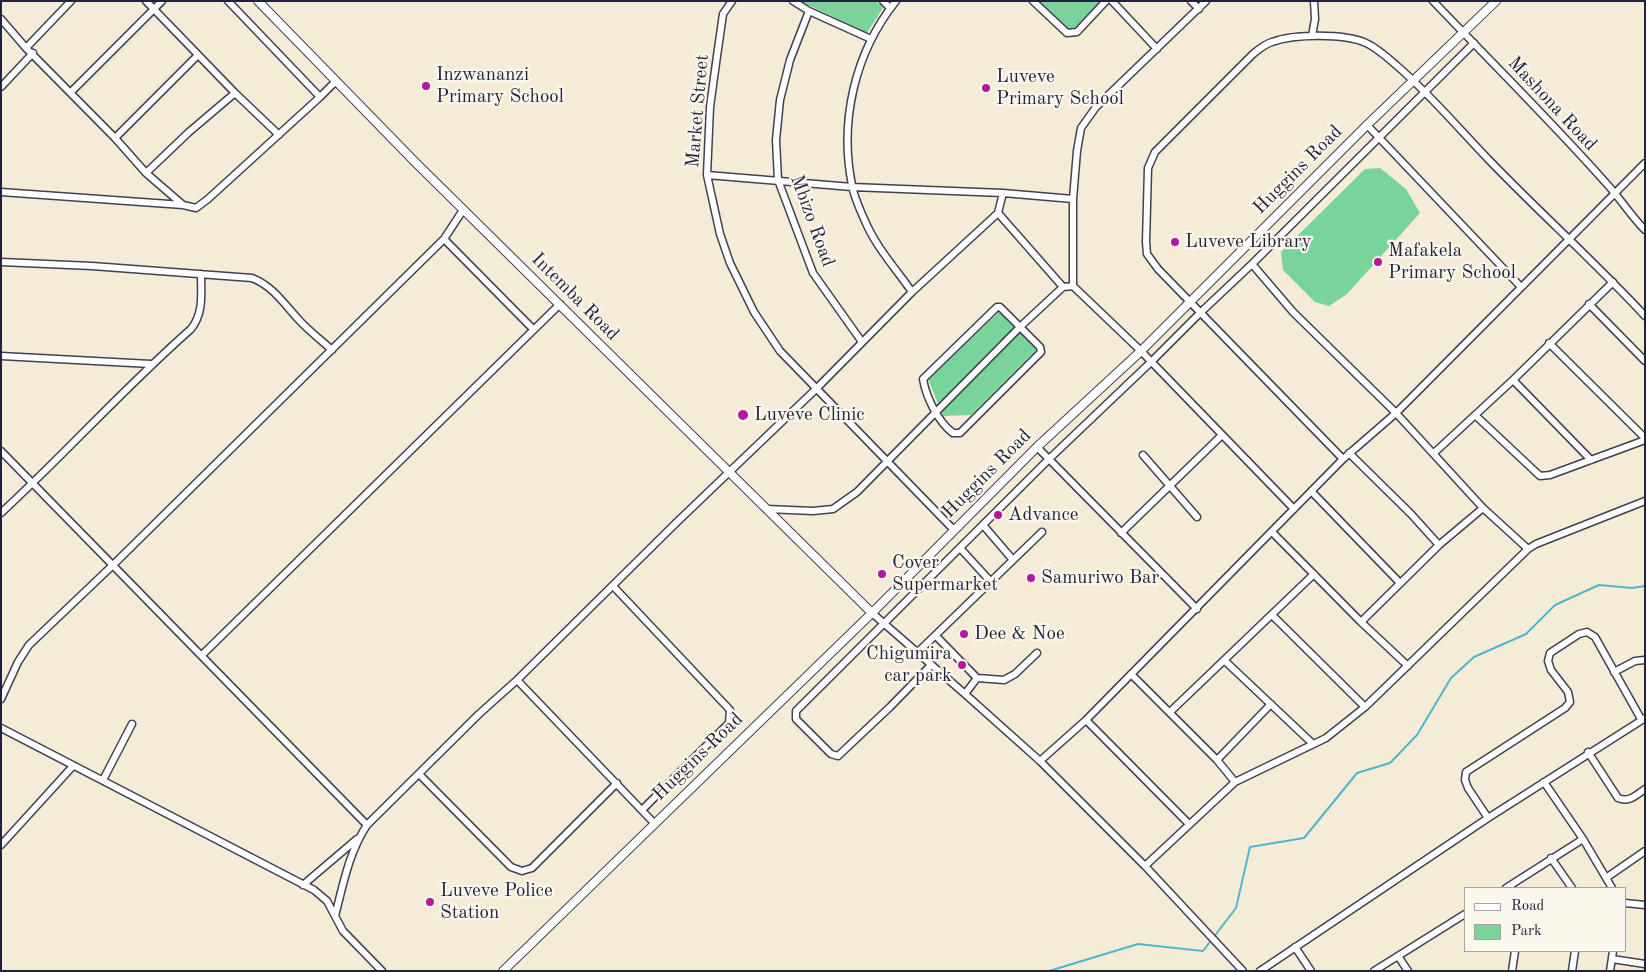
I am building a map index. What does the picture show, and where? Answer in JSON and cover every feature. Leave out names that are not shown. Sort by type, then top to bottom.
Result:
[{"type":"street","points":[[26,48],[71,1]]},
{"type":"street","points":[[146,1],[198,56],[278,134]]},
{"type":"street","points":[[71,92],[162,1]]},
{"type":"street","points":[[228,1],[320,97]]},
{"type":"street","name":"Intemba Road","points":[[258,1],[414,162],[872,613]]},
{"type":"street","name":"Market Street","points":[[732,1],[723,14],[710,107],[707,176],[720,234],[730,263],[754,312],[780,351],[953,530]]},
{"type":"street","points":[[883,1],[890,8]]},
{"type":"street","points":[[896,1],[871,39],[855,80],[847,121],[847,143],[852,187],[866,222],[875,239],[912,292]]},
{"type":"street","points":[[1033,1],[1067,33],[1072,34],[1077,32],[1106,1]]},
{"type":"street","points":[[1112,1],[1157,49]]},
{"type":"street","points":[[1191,1],[1199,10]]},
{"type":"street","points":[[1073,286],[1073,200],[1081,128],[1096,107],[1199,10],[1206,1]]},
{"type":"street","points":[[1312,36],[1315,19],[1314,1]]},
{"type":"street","name":"Mashona Road","points":[[1433,1],[1615,193],[1630,215],[1645,230]]},
{"type":"street","name":"Huggins Road","points":[[503,971],[872,613],[1037,447],[1141,351],[1367,125],[1496,1]]},
{"type":"street","points":[[795,2],[809,11],[871,39]]},
{"type":"street","name":"Mbizo Road","points":[[809,11],[790,60],[780,100],[776,140],[778,180],[813,273],[862,342]]},
{"type":"street","points":[[1,19],[26,48],[71,92],[146,173],[183,205]]},
{"type":"street","points":[[1343,459],[1158,270],[1147,254],[1148,168],[1151,159],[1260,48],[1270,42],[1312,36],[1352,38],[1360,40],[1384,55],[1424,91],[1489,160],[1645,316]]},
{"type":"street","points":[[931,665],[838,756],[831,754],[796,719],[796,711],[1049,459],[1152,362],[1474,43]]},
{"type":"street","points":[[1,87],[33,53]]},
{"type":"street","points":[[115,138],[198,56]]},
{"type":"street","points":[[1,192],[198,207],[336,81]]},
{"type":"street","points":[[146,173],[188,132],[235,93]]},
{"type":"street","points":[[1367,125],[1521,287]]},
{"type":"street","points":[[1040,762],[1086,720],[1349,453],[1396,413],[1645,163]]},
{"type":"street","points":[[707,176],[1073,200]]},
{"type":"street","points":[[303,885],[358,838],[367,825],[479,714],[517,680],[912,292],[998,213],[1003,194]]},
{"type":"street","points":[[1,699],[18,662],[29,645],[113,565],[444,239],[463,210]]},
{"type":"street","points":[[998,213],[1063,286]]},
{"type":"street","points":[[444,239],[533,329]]},
{"type":"street","points":[[1,262],[252,278],[267,286],[288,306],[301,322],[332,350]]},
{"type":"street","points":[[1252,264],[1293,312],[1396,413],[1483,508],[1528,549]]},
{"type":"street","points":[[1,513],[34,483],[151,364],[196,322],[201,301],[201,274]]},
{"type":"street","points":[[1434,453],[1513,380],[1613,282]]},
{"type":"street","points":[[766,509],[813,511],[833,509],[857,492],[1021,326],[1063,286],[1073,286],[1152,362],[1294,509]]},
{"type":"street","points":[[202,655],[560,304]]},
{"type":"street","points":[[1589,304],[1645,361]]},
{"type":"street","points":[[997,307],[1000,307],[1021,326],[1040,347],[1040,352],[960,433],[953,433],[936,412],[923,379],[997,307]]},
{"type":"street","points":[[1475,415],[1540,476],[1550,475],[1645,439],[1549,343]]},
{"type":"street","points":[[1,356],[151,364]]},
{"type":"street","points":[[1513,380],[1591,460]]},
{"type":"street","points":[[1121,533],[1222,435]]},
{"type":"street","points":[[1037,447],[1197,609]]},
{"type":"street","points":[[1,451],[367,825]]},
{"type":"street","points":[[1349,453],[1411,514],[1439,545]]},
{"type":"street","points":[[1142,455],[1196,517]]},
{"type":"street","points":[[1312,492],[1400,584]]},
{"type":"street","points":[[1145,866],[1235,782],[1313,744],[1336,730],[1365,707],[1528,549],[1536,544],[1645,501]]},
{"type":"street","points":[[1362,622],[1439,545],[1483,508]]},
{"type":"street","points":[[983,526],[1013,560]]},
{"type":"street","points":[[918,652],[1042,532]]},
{"type":"street","points":[[1272,532],[1408,666]]},
{"type":"street","points":[[960,548],[991,582]]},
{"type":"street","points":[[1170,712],[1314,574]]},
{"type":"street","points":[[613,586],[730,710],[729,723],[642,810]]},
{"type":"street","points":[[872,613],[1040,762],[1145,866],[1243,971]]},
{"type":"street","points":[[1272,615],[1365,707]]},
{"type":"street","points":[[1260,971],[1488,818],[1643,718],[1595,637],[1587,632],[1579,634],[1550,653],[1548,661],[1551,670],[1568,692],[1570,702],[1565,708],[1466,772],[1464,780],[1488,818]]},
{"type":"street","points":[[936,636],[977,678],[1004,680],[1015,674],[1036,653]]},
{"type":"street","points":[[1614,672],[1635,661],[1645,660]]},
{"type":"street","points":[[1225,661],[1313,744]]},
{"type":"street","points":[[1131,674],[1217,760],[1235,782]]},
{"type":"street","points":[[965,694],[977,678]]},
{"type":"street","points":[[517,680],[654,823]]},
{"type":"street","points":[[1217,760],[1271,704]]},
{"type":"street","points":[[1086,720],[1189,824]]},
{"type":"street","points":[[103,780],[132,724]]},
{"type":"street","points":[[1,728],[314,890],[328,901],[343,931],[382,971]]},
{"type":"street","points":[[1588,752],[1618,798],[1624,801],[1630,800],[1645,789]]},
{"type":"street","points":[[1,845],[73,766]]},
{"type":"street","points":[[418,774],[511,867],[522,871],[532,868],[617,783]]},
{"type":"street","points":[[1544,782],[1583,839],[1611,887]]},
{"type":"street","points":[[335,916],[358,838]]},
{"type":"street","points":[[1508,887],[1583,839]]},
{"type":"street","points":[[1606,878],[1645,851]]},
{"type":"street","points":[[1551,858],[1571,887]]},
{"type":"street","points":[[1626,903],[1645,905]]},
{"type":"street","points":[[1374,971],[1464,915]]},
{"type":"street","points":[[1295,947],[1311,971]]},
{"type":"street","points":[[1512,971],[1515,952]]},
{"type":"street","points":[[1572,971],[1575,952]]},
{"type":"street","points":[[1610,971],[1613,952]]},
{"type":"street","points":[[1398,956],[1408,971]]},
{"type":"street","points":[[1612,959],[1645,964]]},
{"type":"green space","points":[[800,1],[876,1],[883,8],[867,33]]},
{"type":"green space","points":[[1038,1],[1101,1],[1076,30],[1067,30]]},
{"type":"green space","points":[[1380,168],[1406,189],[1420,213],[1347,294],[1329,306],[1315,302],[1283,270],[1281,252],[1365,169]]},
{"type":"green space","points":[[999,312],[1037,349],[971,415],[943,416],[928,379]]},
{"type":"waterway","points":[[1049,971],[1138,944],[1203,951],[1236,908],[1250,847],[1304,838],[1357,773],[1390,763],[1417,735],[1451,678],[1474,657],[1526,634],[1555,605],[1599,585],[1632,588],[1645,586]]},
{"type":"place","name":"Inzwananzi Primary School","points":[[426,86]]},
{"type":"place","name":"Luveve Primary School","points":[[986,88]]},
{"type":"place","name":"Luveve Library","points":[[1175,242]]},
{"type":"place","name":"Mafakela Primary School","points":[[1378,262]]},
{"type":"place","name":"Luveve Clinic","points":[[743,415]]},
{"type":"place","name":"Advance","points":[[998,515]]},
{"type":"place","name":"Cover Supermarket","points":[[882,574]]},
{"type":"place","name":"Samuriwo Bar","points":[[1031,578]]},
{"type":"place","name":"Dee & Noe","points":[[964,634]]},
{"type":"place","name":"Chigumira car park","points":[[962,665]]},
{"type":"place","name":"Luveve Police Station","points":[[430,902]]}]
